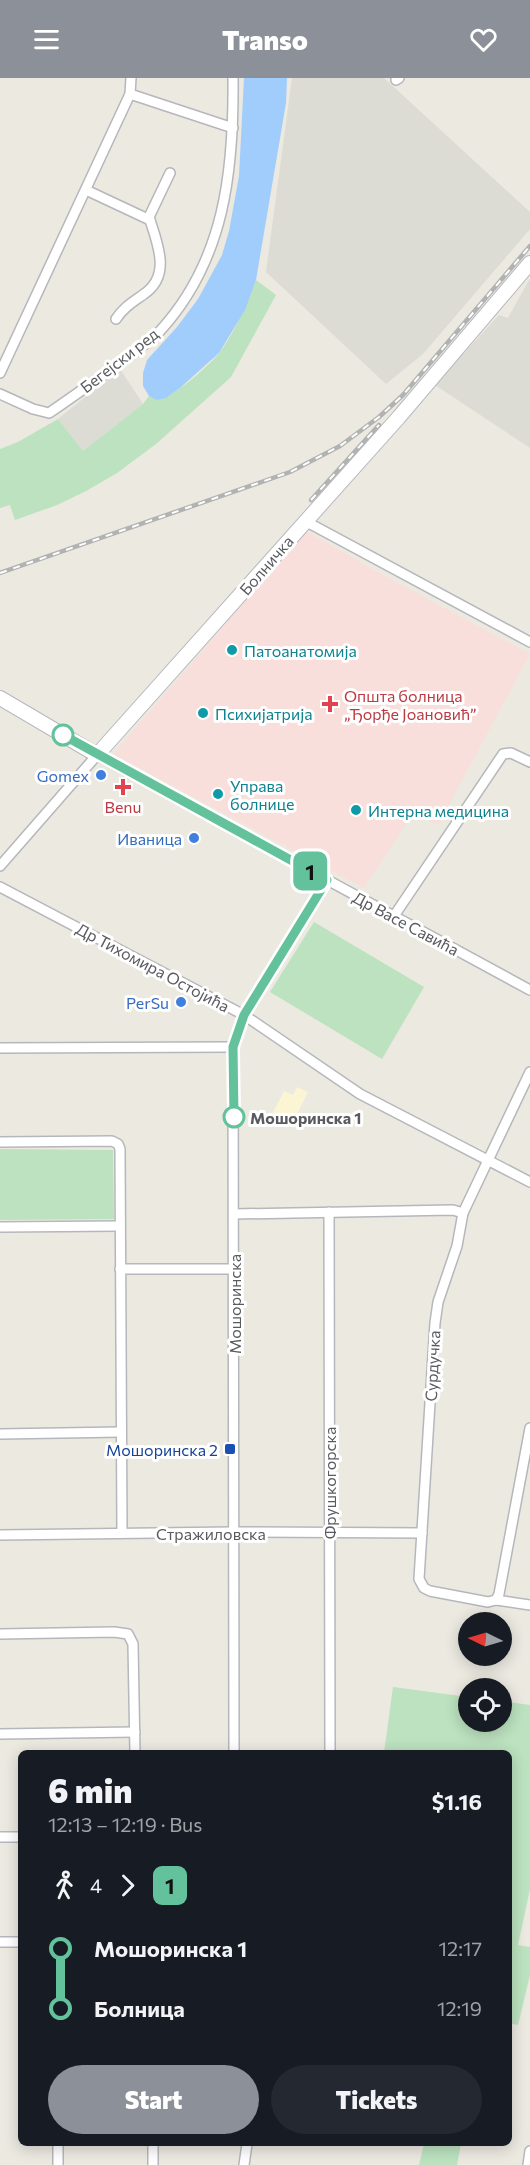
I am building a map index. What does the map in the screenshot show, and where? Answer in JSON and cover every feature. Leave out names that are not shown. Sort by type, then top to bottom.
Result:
[{"type":"street","points":[[0,373],[130,94],[131,78]]},
{"type":"street","name":"Бегејски ред","points":[[0,394],[33,410],[50,413],[131,355],[159,331],[181,304],[195,282],[213,242],[227,188],[233,128],[233,78]]},
{"type":"street","points":[[130,94],[233,128]]},
{"type":"street","points":[[86,190],[150,220],[170,173]]},
{"type":"street","name":"Бегејски ред","points":[[116,319],[122,310],[146,293],[159,276],[161,256],[150,220]]},
{"type":"street","name":"Болничка","points":[[0,866],[399,417],[530,263]]},
{"type":"street","points":[[305,521],[530,642]]},
{"type":"street","name":"Др Васе Савића","points":[[0,698],[97,755],[530,990]]},
{"type":"street","points":[[394,916],[503,754],[511,753],[530,762]]},
{"type":"street","name":"Мошоринска","points":[[234,1750],[233,1047],[244,1015],[327,880]]},
{"type":"street","name":"Др Тихомира Остојића","points":[[0,888],[244,1015],[360,1094],[530,1182]]},
{"type":"street","points":[[0,1048],[233,1047]]},
{"type":"street","name":"Сурдучка","points":[[496,1600],[484,1601],[430,1591],[424,1588],[419,1579],[435,1323],[438,1302],[457,1246],[463,1213],[530,1072]]},
{"type":"street","points":[[0,1142],[112,1142],[118,1144],[120,1149],[122,1533]]},
{"type":"street","points":[[234,1214],[453,1210],[463,1213]]},
{"type":"street","name":"Фрушкогорска","points":[[329,1212],[330,1750]]},
{"type":"street","points":[[0,1227],[120,1226]]},
{"type":"street","points":[[120,1269],[234,1269]]},
{"type":"street","points":[[530,1428],[496,1600],[530,1605]]},
{"type":"street","points":[[0,1434],[121,1432]]},
{"type":"street","name":"Стражиловска","points":[[0,1535],[233,1532],[422,1533]]},
{"type":"street","points":[[0,1634],[121,1632],[128,1634],[132,1639],[135,1750]]},
{"type":"street","points":[[0,1734],[135,1732]]},
{"type":"street","points":[[0,1837],[18,1837]]},
{"type":"street","points":[[0,1942],[18,1942]]},
{"type":"street","points":[[58,2146],[58,2165]]},
{"type":"street","points":[[153,2146],[153,2165]]},
{"type":"street","points":[[244,2165],[247,2146]]},
{"type":"street","points":[[528,2165],[530,2151]]},
{"type":"shaded area","points":[[292,78],[384,78],[530,212],[530,229],[423,354],[386,384],[266,272]]},
{"type":"shaded area","points":[[529,280],[530,448],[435,385],[499,315],[508,318]]},
{"type":"shaded area","points":[[120,369],[143,404],[83,451],[58,419]]},
{"type":"shaded area","name":"Општа болница „Ђорђе Јоановић”","points":[[306,531],[530,654],[438,825],[414,812],[364,888],[113,754]]},
{"type":"shaded area","points":[[297,1087],[308,1092],[298,1112],[302,1114],[295,1128],[271,1116],[284,1091],[293,1095]]},
{"type":"green space","points":[[256,280],[276,295],[231,377],[156,444],[117,473],[57,505],[15,520],[10,505],[0,508],[0,449],[18,442],[58,419],[83,451],[143,404],[149,396],[158,399],[172,394],[209,364],[226,344]]},
{"type":"green space","points":[[314,922],[424,987],[382,1059],[270,992]]},
{"type":"green space","points":[[0,1149],[113,1150],[114,1219],[0,1220]]},
{"type":"green space","points":[[393,1687],[458,1696],[458,1732],[512,1732],[512,1703],[530,1705],[530,1889],[518,1945],[530,1947],[530,1975],[518,2025],[512,2024],[512,1750],[384,1750]]},
{"type":"green space","points":[[424,2146],[461,2146],[457,2165],[419,2165]]},
{"type":"water","points":[[244,78],[287,78],[286,103],[256,280],[245,310],[219,353],[180,388],[166,398],[157,400],[149,396],[143,386],[143,373],[147,360],[177,327],[198,299],[222,255],[229,231],[239,176]]},
{"type":"railway","points":[[0,573],[290,472],[340,446],[379,417],[403,395],[530,246]]},
{"type":"railway","points":[[311,500],[379,425]]},
{"type":"bus line","name":"1","points":[[63,735],[327,880],[244,1015],[233,1047],[234,1117]]},
{"type":"place","name":"Патоанатомија","points":[[232,650]]},
{"type":"place","name":"Општа болница „Ђорђе Јоановић”","points":[[330,704]]},
{"type":"place","name":"Психијатрија","points":[[203,713]]},
{"type":"place","name":"Gomex","points":[[101,775]]},
{"type":"place","name":"Benu","points":[[123,787]]},
{"type":"place","name":"Управа болнице","points":[[218,794]]},
{"type":"place","name":"Интерна медицина","points":[[356,810]]},
{"type":"place","name":"Иваница","points":[[194,838]]},
{"type":"place","name":"PerSu","points":[[181,1002]]},
{"type":"place","name":"Мошоринска 1","points":[[234,1117]]},
{"type":"place","name":"Мошоринска 2","points":[[230,1449]]}]
